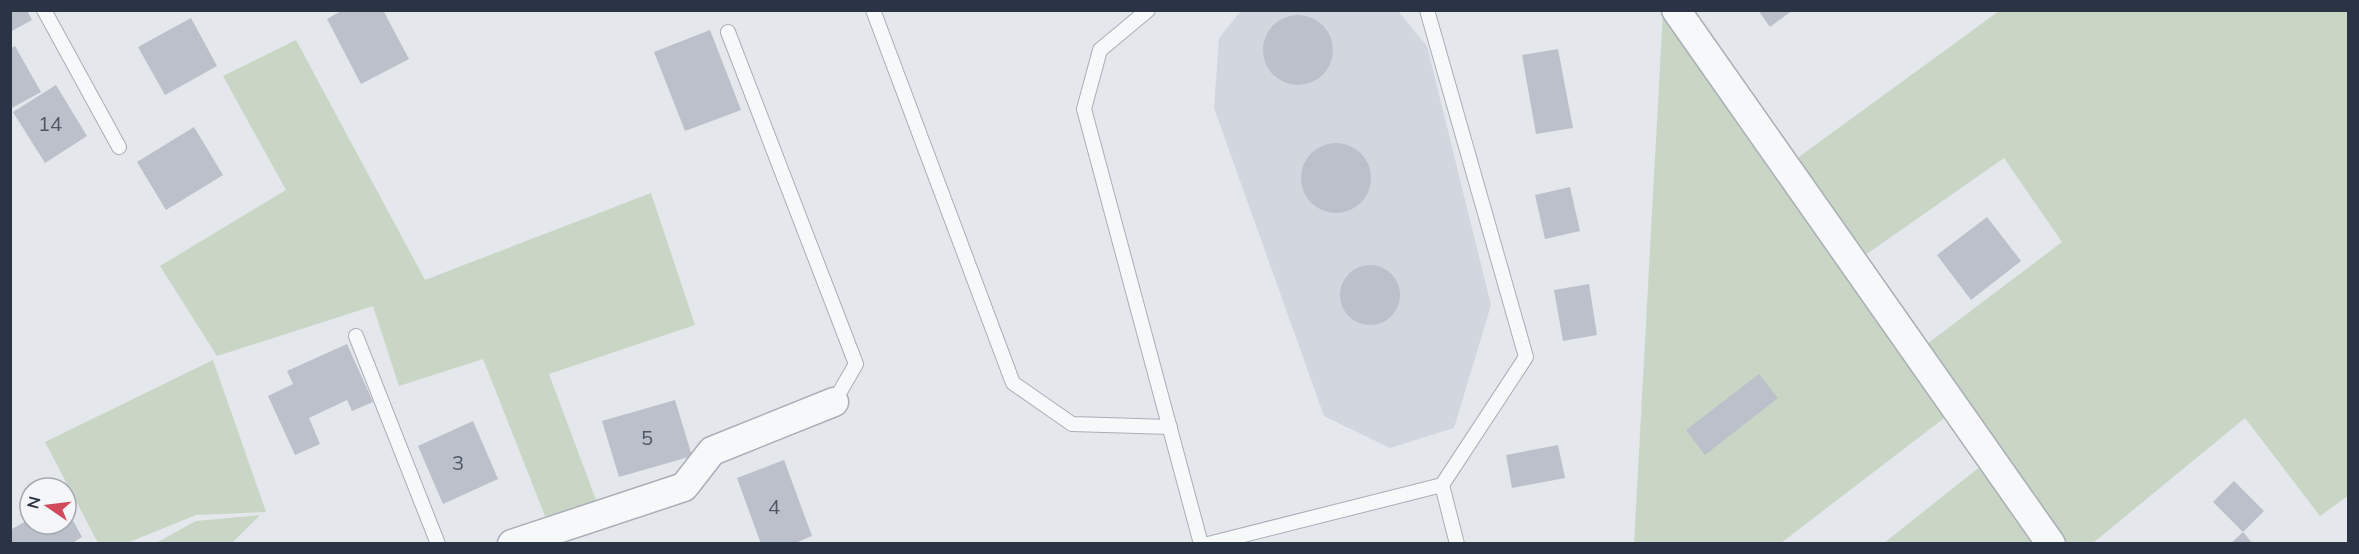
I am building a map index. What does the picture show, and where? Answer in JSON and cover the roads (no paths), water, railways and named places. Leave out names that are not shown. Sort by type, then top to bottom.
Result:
[{"type":"street","points":[[1676,10],[2051,543]]},
{"type":"street","points":[[512,543],[684,487],[712,451],[834,402]]},
{"type":"lane","points":[[44,10],[119,147]]},
{"type":"lane","points":[[873,10],[1013,383],[1072,424],[1170,427]]},
{"type":"lane","points":[[1148,10],[1100,50],[1084,109],[1201,543]]},
{"type":"lane","points":[[1208,543],[1442,485],[1526,357],[1427,10]]},
{"type":"lane","points":[[728,32],[856,364],[834,402]]},
{"type":"lane","points":[[356,336],[438,543]]},
{"type":"lane","points":[[1442,485],[1457,543]]}]
